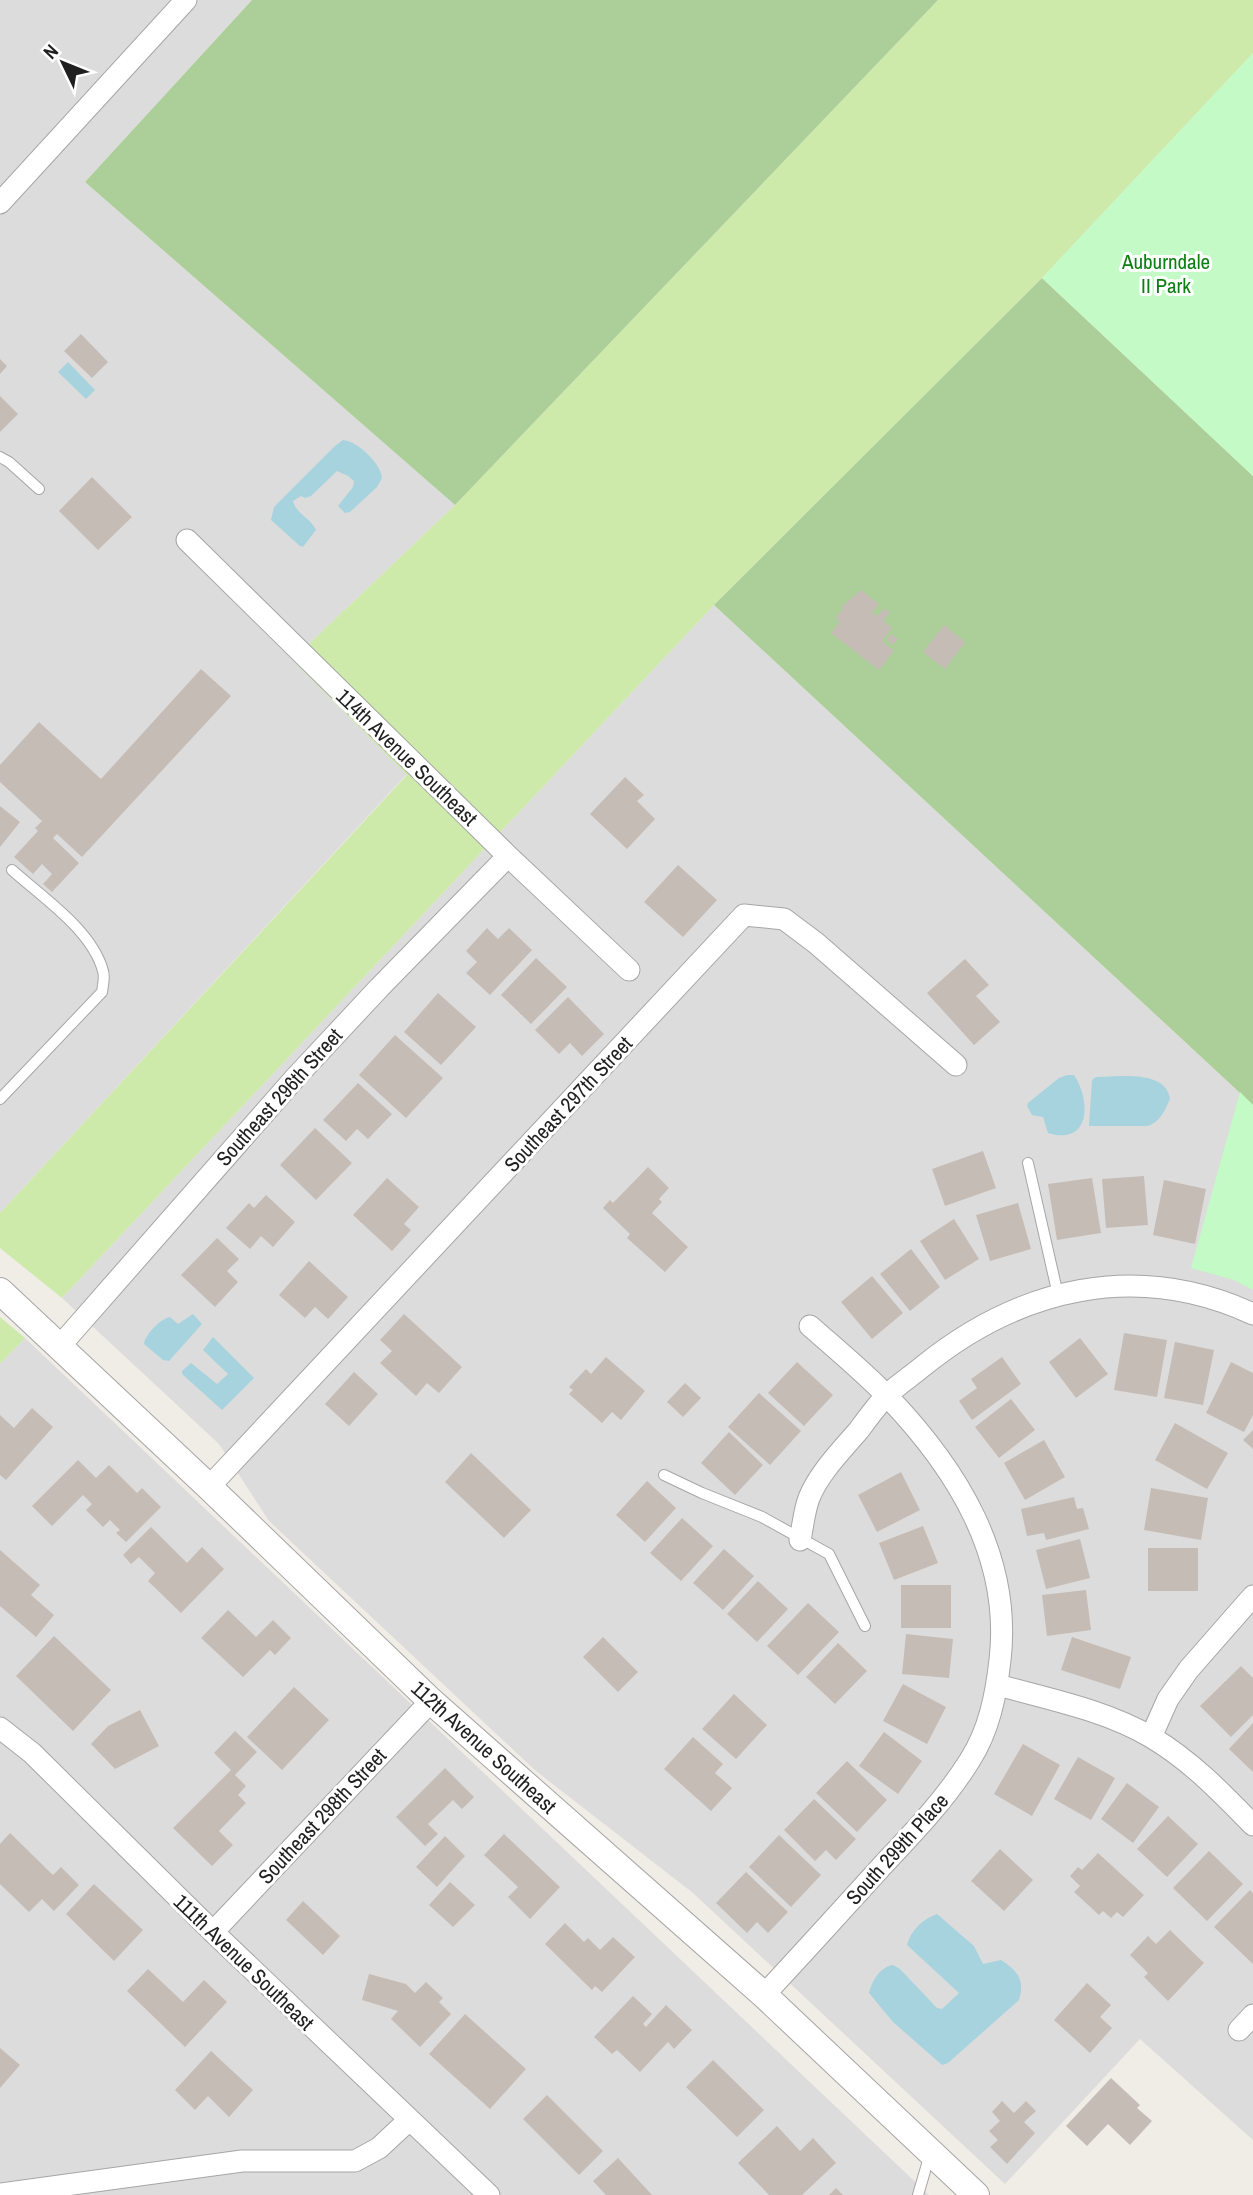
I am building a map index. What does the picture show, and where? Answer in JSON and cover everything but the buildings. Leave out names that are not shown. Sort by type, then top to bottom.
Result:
[{"type":"street","points":[[0,203],[186,0]]},
{"type":"street","name":"114th Avenue Southeast","points":[[187,540],[508,856],[629,970]]},
{"type":"street","name":"Southeast 296th Street","points":[[59,1347],[295,1078],[508,856]]},
{"type":"street","name":"Southeast 297th Street","points":[[209,1487],[744,915],[785,919],[956,1065]]},
{"type":"street","points":[[800,1540],[809,1498],[822,1475],[887,1395],[941,1351],[1008,1311],[1058,1295],[1104,1287],[1139,1286],[1180,1290],[1224,1301],[1253,1314]]},
{"type":"street","name":"112th Avenue Southeast","points":[[0,1291],[209,1487],[431,1702],[764,1995],[976,2195]]},
{"type":"street","name":"South 299th Place","points":[[764,1995],[927,1820],[952,1788],[972,1758],[995,1703],[1002,1642],[995,1573],[986,1539],[965,1498],[920,1432],[887,1395],[810,1326]]},
{"type":"street","points":[[1151,1737],[1168,1699],[1189,1670],[1253,1596]]},
{"type":"street","points":[[998,1685],[1121,1722],[1151,1737],[1205,1778],[1253,1825]]},
{"type":"street","name":"Southeast 298th Street","points":[[213,1931],[431,1702]]},
{"type":"street","name":"111th Avenue Southeast","points":[[0,1728],[32,1753],[213,1931],[489,2195]]},
{"type":"street","points":[[3,2190],[242,2161],[355,2161],[379,2148],[409,2120]]},
{"type":"lane","points":[[0,457],[39,489]]},
{"type":"lane","points":[[0,1099],[102,992],[105,973],[95,950],[77,928],[12,870]]},
{"type":"lane","points":[[1028,1163],[1058,1295]]},
{"type":"lane","points":[[664,1475],[762,1517],[829,1554],[864,1626]]},
{"type":"lane","points":[[918,2195],[931,2153]]},
{"type":"shaded area","points":[[0,0],[252,0],[85,182],[455,505],[292,660],[407,774],[0,1213]]},
{"type":"shaded area","points":[[714,605],[1253,1105],[1253,2140],[1140,2039],[1005,2184],[693,1893],[536,1771],[269,1521],[219,1444],[62,1298]]},
{"type":"shaded area","points":[[25,1338],[929,2195],[0,2195],[0,1364]]},
{"type":"green space","points":[[252,0],[938,0],[455,505],[85,182]]},
{"type":"green space","points":[[938,0],[1253,0],[1253,53],[1042,278],[714,605],[62,1298],[0,1248],[0,1213],[407,775],[292,660],[455,505]]},
{"type":"green space","name":"Auburndale II Park","points":[[1253,53],[1253,476],[1042,278]]},
{"type":"green space","points":[[1042,278],[1253,476],[1253,1105],[714,605]]},
{"type":"green space","points":[[1240,1092],[1253,1105],[1253,1290],[1234,1280],[1191,1268]]},
{"type":"green space","points":[[0,1317],[25,1338],[0,1364]]},
{"type":"water","points":[[68,362],[95,390],[86,399],[58,372]]},
{"type":"water","points":[[343,440],[355,444],[367,454],[381,472],[382,478],[377,487],[350,512],[345,513],[338,506],[353,487],[354,481],[337,471],[311,496],[301,496],[293,501],[316,530],[303,547],[300,546],[271,520],[274,507]]},
{"type":"water","points":[[1074,1075],[1080,1085],[1085,1108],[1084,1118],[1073,1133],[1048,1133],[1043,1117],[1032,1115],[1027,1106],[1059,1078]]},
{"type":"water","points":[[1128,1076],[1150,1079],[1167,1089],[1170,1099],[1159,1119],[1147,1126],[1089,1126],[1092,1080],[1096,1077]]},
{"type":"water","points":[[193,1314],[202,1324],[169,1361],[163,1360],[144,1344],[150,1332],[162,1321],[170,1317],[178,1324]]},
{"type":"water","points":[[213,1337],[254,1378],[222,1410],[182,1374],[191,1363],[217,1384],[228,1374],[203,1350]]},
{"type":"water","points":[[937,1914],[974,1946],[983,1964],[1001,1960],[1012,1968],[1019,1977],[1021,1987],[1019,2000],[948,2063],[942,2065],[893,2022],[869,1993],[877,1975],[893,1965],[937,2008],[942,2009],[959,1993],[907,1945],[918,1926]]}]
